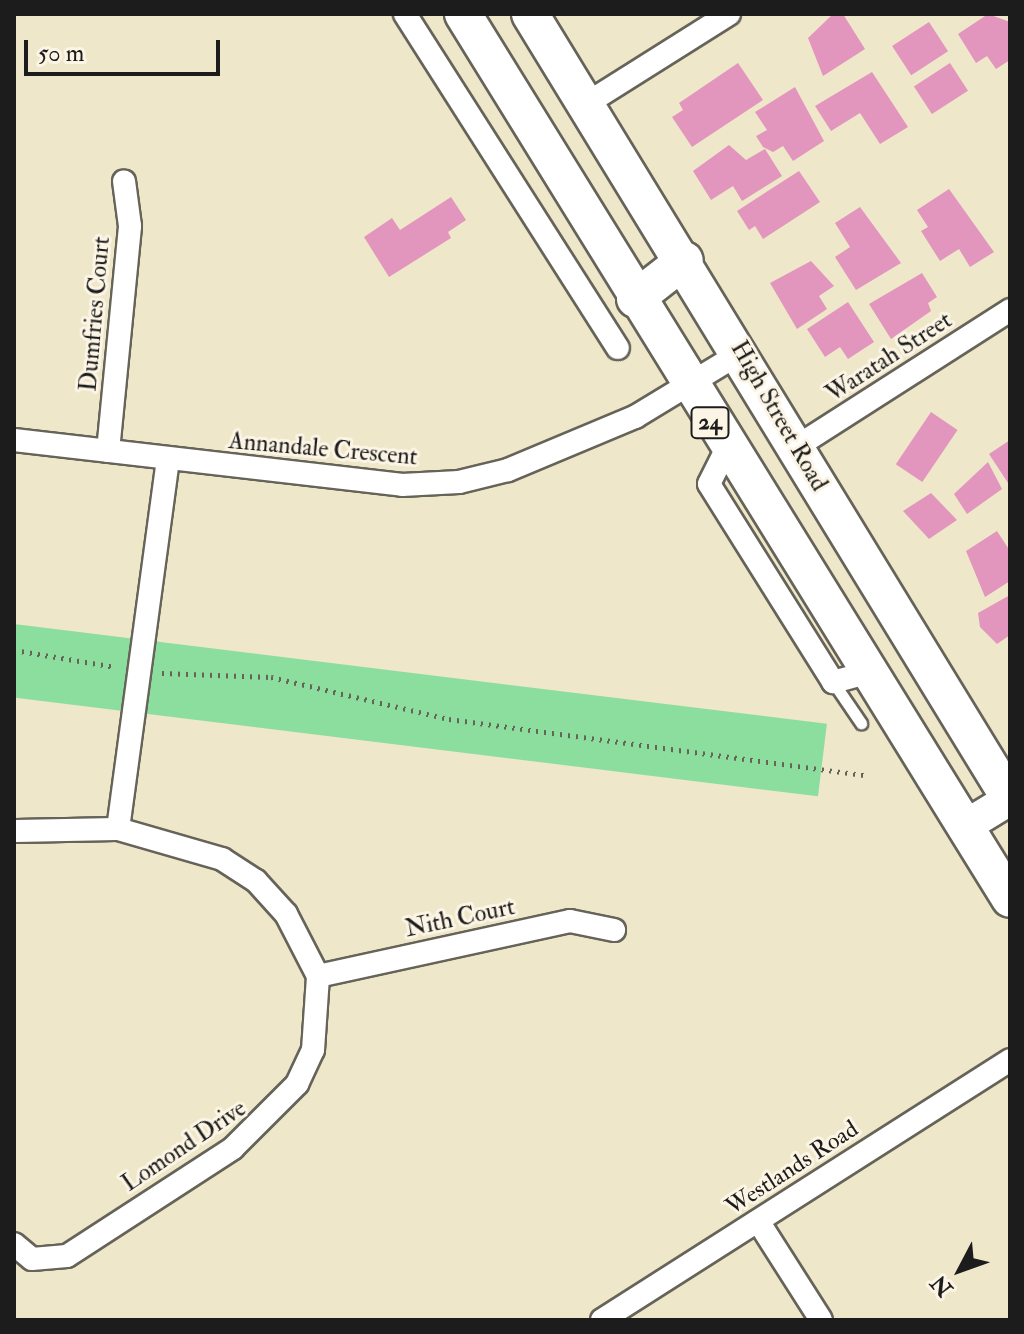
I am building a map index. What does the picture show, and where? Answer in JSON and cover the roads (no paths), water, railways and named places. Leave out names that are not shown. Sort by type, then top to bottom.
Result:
[{"type":"main road","name":"24","points":[[463,14],[727,448],[850,678],[964,827],[1010,899]]},
{"type":"main road","name":"High Street Road","points":[[542,21],[586,104],[742,352],[796,447],[1010,799]]},
{"type":"main road","points":[[635,299],[685,260]]},
{"type":"street","points":[[405,14],[618,348]]},
{"type":"street","points":[[586,104],[729,14]]},
{"type":"street","name":"Dumfries Court","points":[[108,451],[130,226],[124,181]]},
{"type":"street","points":[[594,309],[635,299]]},
{"type":"street","name":"Waratah Street","points":[[796,447],[1010,310]]},
{"type":"street","name":"Annandale Crescent","points":[[14,440],[168,461],[402,485],[459,482],[508,470],[621,423],[742,352]]},
{"type":"street","points":[[118,829],[168,461]]},
{"type":"street","points":[[964,827],[1010,799]]},
{"type":"street","name":"Lomond Drive","points":[[14,831],[118,829],[222,859],[256,881],[305,941],[318,976],[313,1050],[269,1119],[67,1256],[32,1259],[14,1244]]},
{"type":"street","name":"Nith Court","points":[[318,976],[570,921],[614,930]]},
{"type":"street","name":"Westlands Road","points":[[602,1320],[1010,1060]]},
{"type":"street","points":[[758,1221],[821,1320]]},
{"type":"lane","points":[[850,678],[861,723]]}]
